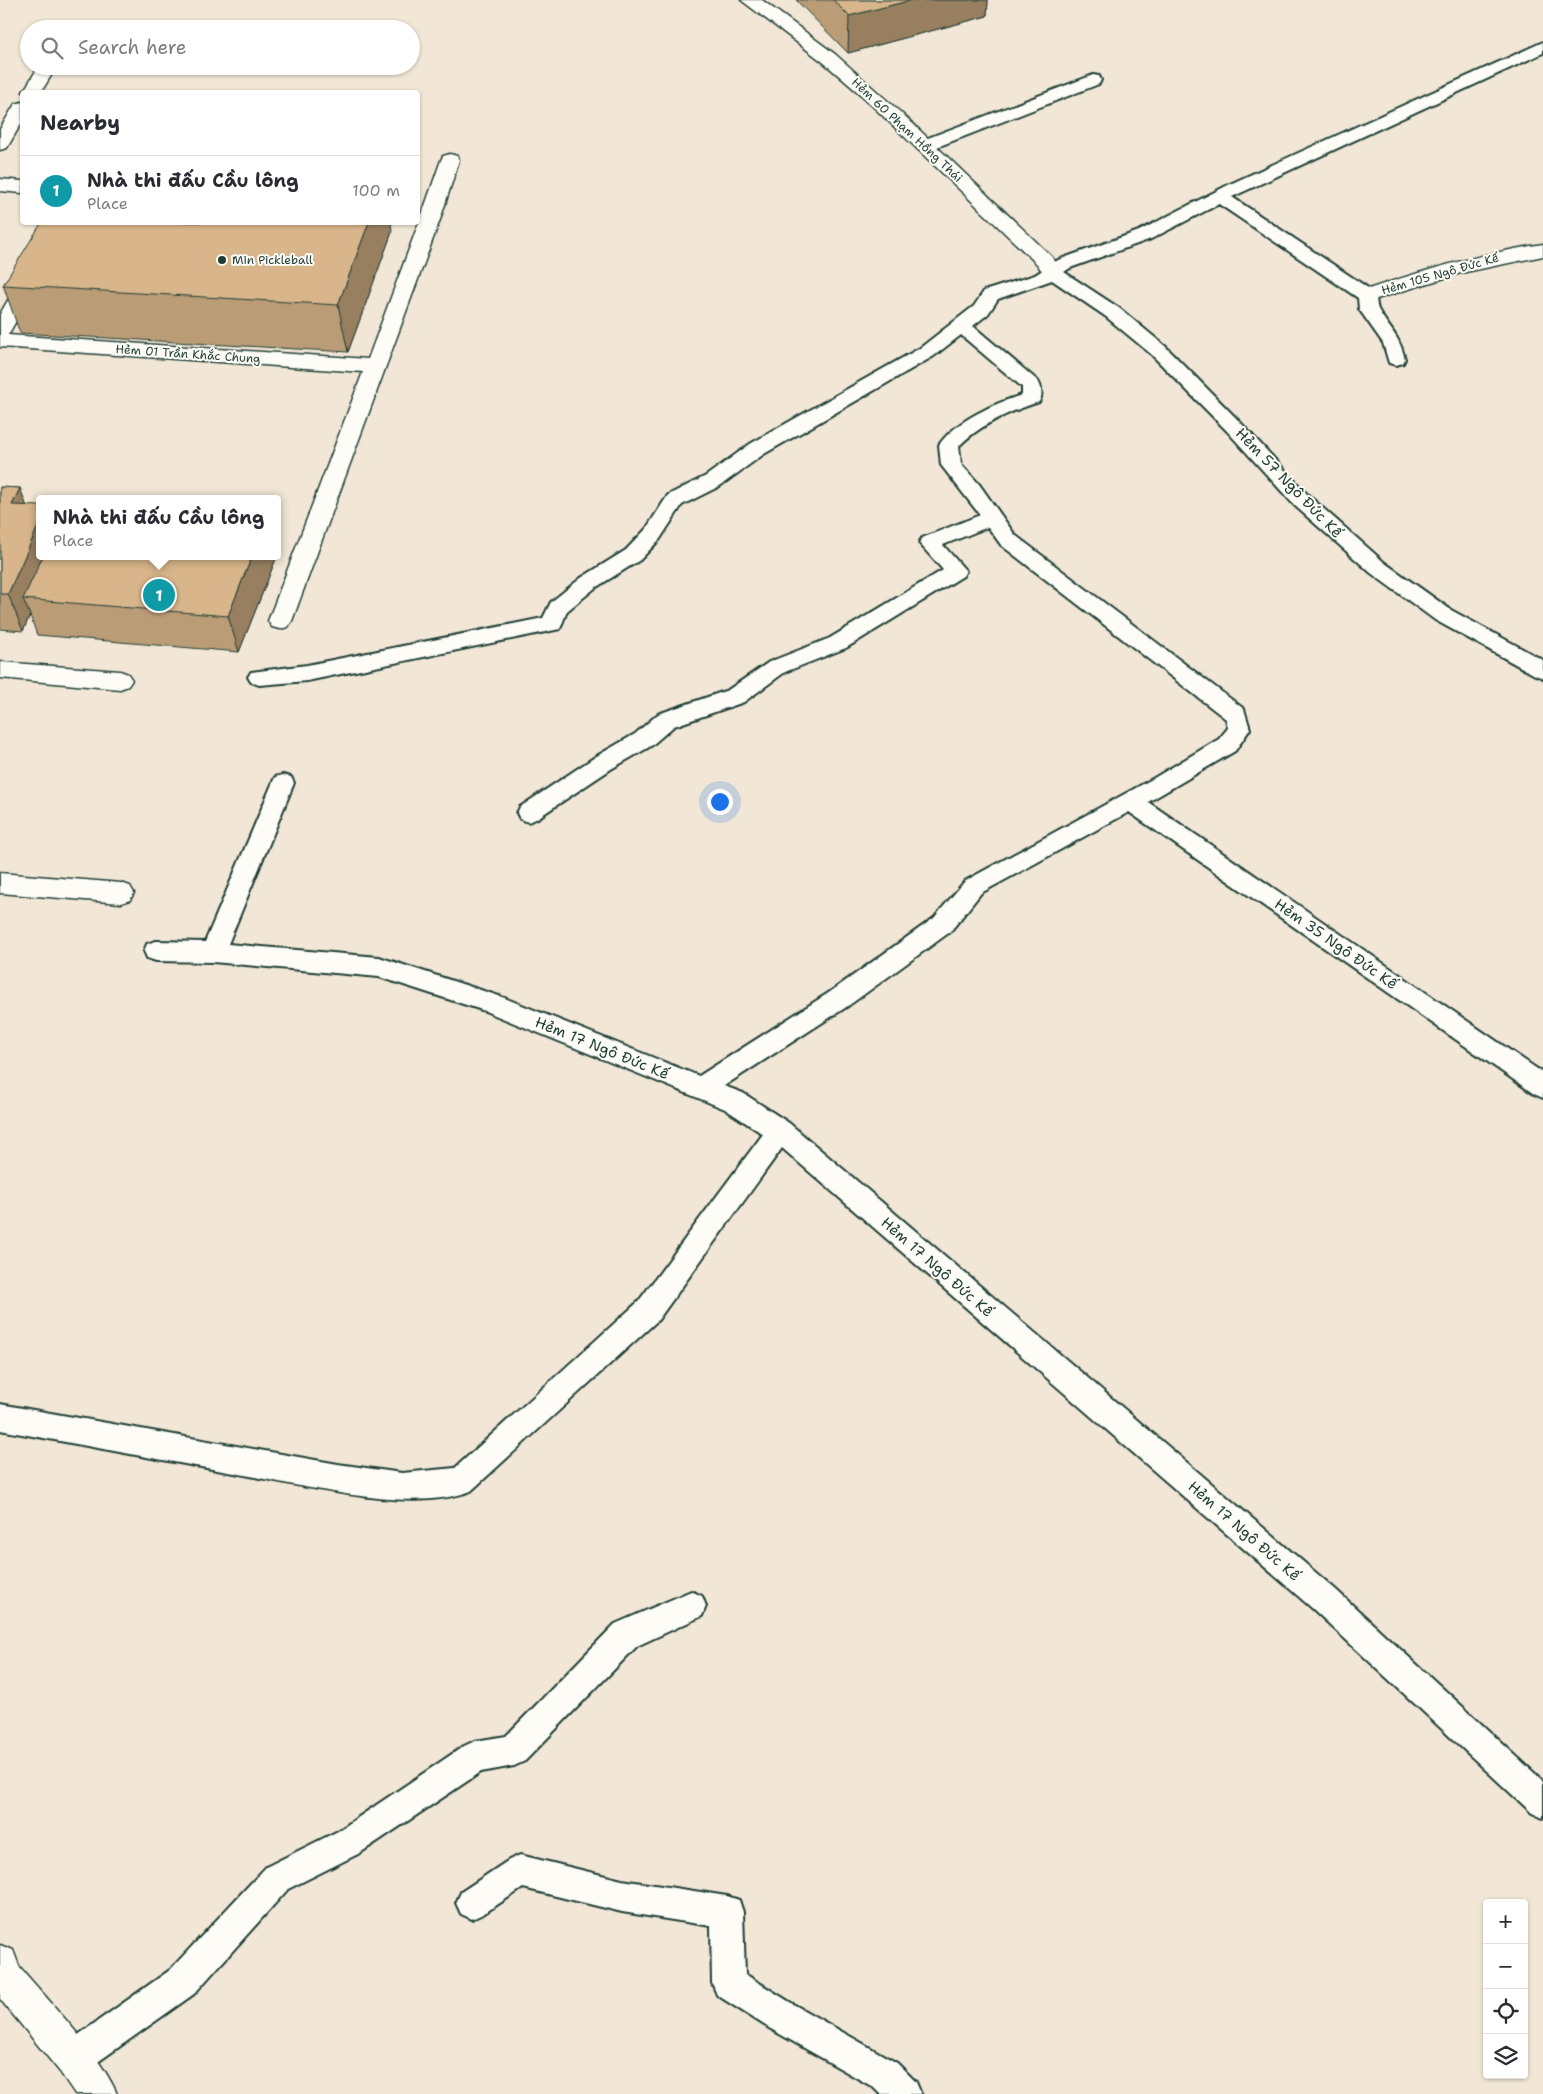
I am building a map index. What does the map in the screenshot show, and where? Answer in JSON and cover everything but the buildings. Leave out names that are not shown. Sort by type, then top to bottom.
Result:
[{"type":"street","name":"Hẻm 60 Phạm Hồng Thái","points":[[750,0],[842,70],[926,145],[1054,272]]},
{"type":"street","points":[[33,90],[42,75]]},
{"type":"street","points":[[0,144],[20,111]]},
{"type":"street","points":[[280,621],[376,366],[450,160]]},
{"type":"street","points":[[0,185],[20,187]]},
{"type":"street","points":[[0,332],[61,225]]},
{"type":"street","name":"Hẻm 105 Ngô Đức Kế","points":[[1367,296],[1422,277],[1495,257],[1543,250]]},
{"type":"street","name":"Hẻm 01 Trần Khắc Chung","points":[[0,341],[376,366]]},
{"type":"street","points":[[0,670],[120,680]]},
{"type":"street","points":[[0,883],[121,894]]},
{"type":"street","points":[[0,1963],[5,1977],[73,2059],[98,2094]]},
{"type":"lane","points":[[259,677],[307,673],[552,624],[558,607],[588,582],[632,556],[652,534],[675,500],[713,481],[756,449],[927,352],[981,310],[991,295],[1041,279],[1064,264],[1145,235],[1220,197],[1543,47]]},
{"type":"lane","points":[[926,145],[1093,80]]},
{"type":"lane","points":[[1220,197],[1367,296],[1368,309],[1392,343],[1396,360]]},
{"type":"lane","name":"Hẻm 57 Ngô Đức Kế","points":[[1054,272],[1112,312],[1158,350],[1234,427],[1301,500],[1378,568],[1443,615],[1543,670]]},
{"type":"lane","points":[[700,1088],[839,999],[942,925],[973,887],[1130,801],[1227,745],[1239,729],[1236,715],[1008,540],[972,489],[951,465],[949,445],[966,428],[1015,403],[1032,398],[1031,385],[961,325]]},
{"type":"lane","points":[[528,813],[603,763],[643,740],[666,720],[736,696],[777,667],[838,642],[956,571],[929,543],[991,518]]},
{"type":"lane","points":[[213,952],[282,783]]},
{"type":"lane","name":"Hẻm 35 Ngô Đức Kế","points":[[1130,801],[1543,1088]]},
{"type":"lane","name":"Hẻm 17 Ngô Đức Kế","points":[[156,951],[213,952],[379,967],[493,1004],[734,1101],[780,1132],[1324,1599],[1543,1802]]},
{"type":"lane","points":[[0,1417],[356,1481],[402,1487],[461,1481],[648,1311],[780,1132]]},
{"type":"lane","points":[[73,2059],[182,1982],[277,1878],[349,1842],[475,1757],[514,1750],[626,1635],[690,1606]]},
{"type":"lane","points":[[472,1903],[520,1871],[622,1896],[727,1912],[729,1983],[781,2016],[885,2075],[904,2094]]},
{"type":"place","name":"Min Pickleball","points":[[222,260]]},
{"type":"place","name":"Nhà thi đấu Cầu lông","points":[[159,595]]}]
